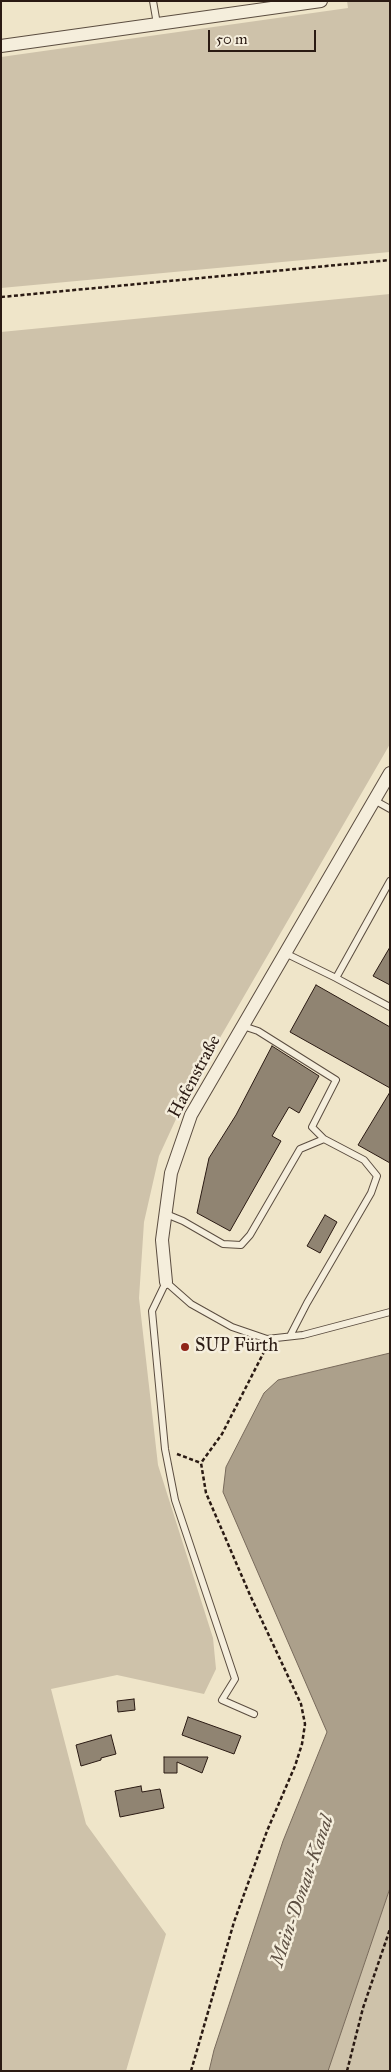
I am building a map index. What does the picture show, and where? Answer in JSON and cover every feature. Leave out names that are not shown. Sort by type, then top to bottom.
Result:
[{"type":"street","points":[[1,46],[321,1]]},
{"type":"street","name":"Hafenstraße","points":[[166,1282],[162,1240],[171,1173],[191,1115],[390,773]]},
{"type":"lane","points":[[153,1],[157,24]]},
{"type":"lane","points":[[374,800],[390,809]]},
{"type":"lane","points":[[336,978],[390,881]]},
{"type":"lane","points":[[285,953],[390,1007]]},
{"type":"lane","points":[[243,1026],[258,1031],[336,1080],[312,1127],[324,1139],[364,1160],[377,1176],[370,1193],[306,1303],[290,1336]]},
{"type":"lane","points":[[166,1214],[183,1221],[222,1244],[241,1245],[250,1234],[300,1149],[324,1139]]},
{"type":"lane","points":[[254,1714],[222,1700],[235,1679],[175,1500],[165,1449],[152,1311],[166,1282],[190,1304],[232,1327],[267,1339],[303,1335],[390,1312]]},
{"type":"path","points":[[1,297],[390,260]]},
{"type":"path","points":[[191,2071],[234,1922],[267,1831],[295,1766],[302,1744],[305,1724],[301,1704],[250,1595],[206,1492],[201,1463],[227,1426],[266,1348],[267,1339]]},
{"type":"path","points":[[165,1449],[201,1463]]},
{"type":"path","points":[[347,2071],[363,2008],[390,1929]]},
{"type":"shaded area","points":[[347,1],[390,1],[390,252],[1,288],[1,57],[348,8]]},
{"type":"shaded area","points":[[390,294],[390,744],[188,1093],[159,1156],[144,1222],[139,1298],[158,1465],[213,1638],[216,1669],[204,1694],[117,1675],[51,1689],[86,1824],[166,1934],[126,2071],[1,2071],[1,332]]},
{"type":"shaded area","points":[[390,1888],[390,2071],[328,2071]]},
{"type":"water","name":"Main-Donau-Kanal","points":[[390,1353],[390,1888],[328,2071],[209,2071],[214,2050],[283,1841],[327,1732],[223,1492],[226,1467],[264,1393],[278,1380]]},
{"type":"building","points":[[390,947],[390,985],[373,976]]},
{"type":"building","points":[[316,985],[390,1027],[390,1088],[290,1032]]},
{"type":"building","points":[[272,1046],[319,1076],[299,1113],[289,1107],[272,1136],[281,1141],[230,1231],[197,1213],[209,1158],[236,1115]]},
{"type":"building","points":[[390,1092],[390,1163],[358,1145]]},
{"type":"building","points":[[325,1215],[337,1222],[320,1253],[307,1246]]},
{"type":"building","points":[[134,1699],[135,1710],[118,1712],[117,1701]]},
{"type":"building","points":[[188,1717],[241,1736],[234,1754],[182,1735]]},
{"type":"building","points":[[111,1735],[116,1754],[81,1766],[76,1745]]},
{"type":"building","points":[[164,1757],[208,1757],[202,1773],[177,1762],[177,1773],[164,1773]]},
{"type":"building","points":[[141,1786],[142,1792],[160,1789],[164,1808],[120,1817],[115,1791]]},
{"type":"place","name":"SUP Fürth","points":[[185,1347]]}]
